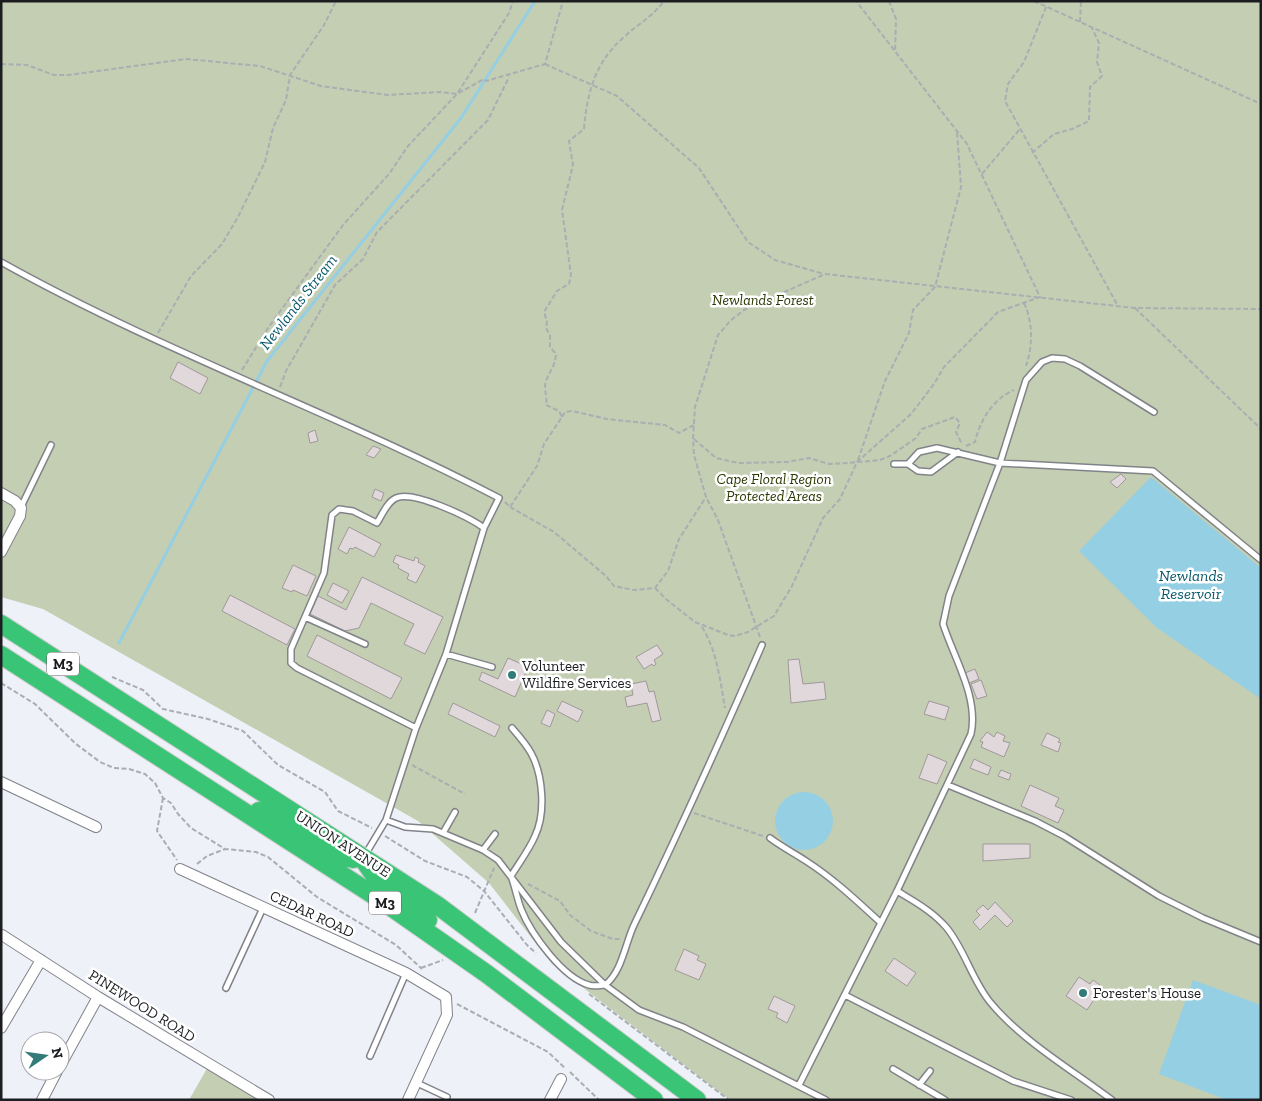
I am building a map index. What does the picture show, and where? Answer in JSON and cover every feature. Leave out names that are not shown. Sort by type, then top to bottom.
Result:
[{"type":"highway","name":"UNION AVENUE","points":[[1,624],[437,905],[698,1100]]},
{"type":"highway","name":"UNION AVENUE","points":[[1,656],[381,900],[487,974],[654,1100]]},
{"type":"highway","points":[[230,802],[248,806],[281,821],[342,857],[353,859],[364,857],[372,876],[470,956],[487,974]]},
{"type":"street","points":[[1,493],[15,501],[21,508],[20,516],[1,552]]},
{"type":"street","points":[[1,782],[96,827]]},
{"type":"street","name":"CEDAR ROAD","points":[[184,871],[406,974],[446,998]]},
{"type":"street","name":"PINEWOOD ROAD","points":[[2,934],[98,997],[269,1100]]},
{"type":"street","points":[[1,1028],[40,960]]},
{"type":"street","points":[[70,1048],[98,997]]},
{"type":"street","points":[[408,1100],[447,1015],[446,998]]},
{"type":"street","points":[[550,1100],[561,1079]]},
{"type":"street","points":[[42,1100],[52,1081]]},
{"type":"lane","points":[[1,262],[155,340],[395,445],[499,498],[484,528],[446,654],[404,761],[386,820],[364,857]]},
{"type":"lane","points":[[799,1085],[897,892],[971,734],[974,719],[969,696],[944,624],[945,612],[949,596],[1000,463],[1026,380],[1042,362],[1052,358],[1065,359],[1080,366],[1154,412]]},
{"type":"lane","points":[[21,508],[50,445]]},
{"type":"lane","points":[[908,464],[913,457],[929,449],[958,452],[1000,463],[1152,471],[1261,560]]},
{"type":"lane","points":[[894,464],[908,464],[924,474],[931,472],[958,452]]},
{"type":"lane","points":[[416,728],[297,668],[291,663],[291,649],[324,573],[330,521],[335,511],[339,509],[353,511],[377,523],[391,501],[399,497],[412,497],[468,518],[484,528]]},
{"type":"lane","points":[[305,617],[365,644]]},
{"type":"lane","points":[[512,728],[532,754],[538,771],[541,794],[540,818],[535,836],[511,876],[522,910],[537,936],[555,960],[577,980],[590,986],[604,985],[616,973],[628,939],[688,812],[762,645]]},
{"type":"lane","points":[[446,654],[492,667]]},
{"type":"lane","points":[[948,786],[1042,825],[1159,896],[1203,918],[1261,942]]},
{"type":"lane","points":[[443,832],[455,812]]},
{"type":"lane","points":[[386,820],[405,827],[443,832],[483,850],[498,860],[561,942],[604,985],[639,1010],[683,1027],[826,1100]]},
{"type":"lane","points":[[483,850],[495,834]]},
{"type":"lane","points":[[770,838],[789,852],[805,860],[843,889],[881,923]]},
{"type":"lane","points":[[897,892],[929,910],[947,928],[973,978],[990,1003],[1019,1031],[1112,1100]]},
{"type":"lane","points":[[226,988],[263,908]]},
{"type":"lane","points":[[370,1056],[406,974]]},
{"type":"lane","points":[[845,995],[1013,1081],[1071,1100]]},
{"type":"lane","points":[[893,1069],[945,1100]]},
{"type":"lane","points":[[919,1085],[930,1071]]},
{"type":"lane","points":[[416,1082],[447,1097]]},
{"type":"path","points":[[155,340],[191,276],[222,244],[251,191],[265,162],[273,128],[286,100],[290,76],[324,25],[336,1]]},
{"type":"path","points":[[238,376],[268,328],[343,225],[389,174],[408,146],[457,94],[509,12],[513,1]]},
{"type":"path","points":[[545,64],[564,1]]},
{"type":"path","points":[[562,416],[559,411],[546,406],[548,396],[546,381],[552,374],[556,354],[550,347],[550,335],[546,328],[547,322],[544,312],[557,291],[566,288],[569,284],[571,275],[562,210],[573,166],[569,141],[584,130],[592,85],[601,60],[624,37],[652,16],[664,1]]},
{"type":"path","points":[[856,1],[956,128],[981,174],[1040,297]]},
{"type":"path","points":[[890,1],[896,19],[895,52]]},
{"type":"path","points":[[1034,1],[1261,104]]},
{"type":"path","points":[[1080,22],[1081,1]]},
{"type":"path","points":[[1046,7],[1024,62],[1008,84],[1005,101],[1019,130],[1118,306]]},
{"type":"path","points":[[1032,153],[1054,134],[1072,129],[1089,121],[1090,87],[1102,76],[1097,62],[1098,43],[1092,28]]},
{"type":"path","points":[[1,64],[27,65],[54,75],[68,76],[186,59],[260,66],[321,86],[388,95],[440,92],[457,94],[484,79],[486,81],[510,76],[545,64],[617,96],[699,168],[748,242],[775,260],[825,274],[1135,308],[1261,309]]},
{"type":"path","points":[[277,394],[286,371],[335,284],[363,259],[377,232],[488,120],[510,76]]},
{"type":"path","points":[[655,588],[667,600],[700,625],[735,636],[758,626],[774,616],[784,603],[823,518],[840,499],[857,462],[885,381],[909,333],[912,310],[935,287],[961,187],[956,128]]},
{"type":"path","points":[[981,174],[1019,130]]},
{"type":"path","points":[[762,645],[758,626],[718,520],[706,497],[694,455],[695,407],[718,335],[730,321],[744,310],[825,274]]},
{"type":"path","points":[[857,462],[911,414],[934,384],[944,367],[998,312],[1040,297]]},
{"type":"path","points":[[1023,373],[1029,358],[1031,338],[1030,315],[1024,303]]},
{"type":"path","points":[[1135,308],[1261,429]]},
{"type":"path","points":[[693,438],[716,458],[738,463],[787,462],[809,458],[829,464],[880,460],[890,456],[916,438],[922,429],[955,417],[960,423],[956,432],[960,442],[965,446],[975,442],[984,417],[1005,394],[1018,388]]},
{"type":"path","points":[[510,507],[537,466],[544,444],[565,412],[572,411],[607,419],[665,425],[679,433],[694,426]]},
{"type":"path","points":[[499,498],[510,507],[554,532],[592,563],[614,586],[634,590],[655,588],[668,571],[679,539],[706,497]]},
{"type":"path","points":[[700,625],[709,638],[716,661],[727,724]]},
{"type":"path","points":[[1,683],[35,704],[76,744],[100,762],[114,768],[129,769],[145,774],[156,784],[163,798],[171,803],[190,828],[225,849],[256,852],[268,857],[317,897],[396,945],[421,968],[430,987]]},
{"type":"path","points":[[404,761],[465,794]]},
{"type":"path","points":[[163,798],[158,831],[184,871],[201,859],[225,849]]},
{"type":"path","points":[[688,812],[770,838]]},
{"type":"path","points":[[511,876],[560,901],[570,915],[591,931],[613,940],[628,939]]},
{"type":"path","points":[[474,913],[484,891]]},
{"type":"path","points":[[406,974],[443,960]]},
{"type":"path","points":[[446,998],[548,1052],[599,1100]]},
{"type":"green space","name":"Cape Floral Region Protected Areas","points":[[1,1],[1261,1],[1261,1100],[730,1100],[552,964],[489,883],[418,821],[43,609],[1,597]]},
{"type":"green space","points":[[209,1065],[269,1100],[189,1100]]},
{"type":"water","name":"Newlands Reservoir","points":[[1151,477],[1261,568],[1261,699],[1157,628],[1079,551]]},
{"type":"water","points":[[804,792],[815,794],[828,805],[833,821],[831,832],[820,845],[804,850],[793,848],[780,837],[775,821],[777,810],[788,797]]},
{"type":"water","points":[[1193,980],[1261,1005],[1261,1100],[1227,1100],[1159,1074]]},
{"type":"building","points":[[178,362],[208,378],[200,394],[170,378]]},
{"type":"building","points":[[315,430],[318,441],[310,443],[308,433]]},
{"type":"building","points":[[373,446],[381,449],[374,458],[366,455]]},
{"type":"building","points":[[1121,474],[1126,479],[1117,488],[1110,482]]},
{"type":"building","points":[[375,489],[384,493],[381,501],[372,497]]},
{"type":"building","points":[[349,527],[381,544],[374,557],[355,547],[353,549],[350,548],[347,554],[338,549]]},
{"type":"building","points":[[396,555],[414,561],[415,557],[419,559],[418,562],[425,566],[416,583],[407,579],[409,574],[398,568],[399,565],[393,562]]},
{"type":"building","points":[[293,565],[316,576],[307,596],[282,588]]},
{"type":"building","points":[[362,577],[443,617],[425,654],[404,644],[414,624],[371,603],[359,628],[345,631],[310,614],[318,596],[346,610]]},
{"type":"building","points":[[333,583],[349,591],[342,603],[327,595]]},
{"type":"building","points":[[230,595],[295,629],[287,645],[222,611]]},
{"type":"building","points":[[317,635],[402,678],[391,699],[307,656]]},
{"type":"building","points":[[657,645],[663,654],[654,660],[656,664],[654,666],[652,664],[644,669],[636,657]]},
{"type":"building","name":"Volunteer Wildfire Services","points":[[508,658],[528,667],[515,697],[479,680],[482,672],[498,679]]},
{"type":"building","points":[[799,659],[803,684],[824,682],[826,699],[791,703],[788,660]]},
{"type":"building","points":[[975,669],[979,679],[969,683],[965,673]]},
{"type":"building","points":[[981,680],[987,696],[977,699],[971,684]]},
{"type":"building","points":[[646,681],[649,692],[654,691],[661,720],[652,722],[647,703],[627,707],[625,697],[633,695],[631,684]]},
{"type":"building","points":[[562,701],[583,711],[578,722],[557,711]]},
{"type":"building","points":[[929,701],[949,707],[945,720],[924,714]]},
{"type":"building","points":[[453,703],[500,726],[495,737],[448,714]]},
{"type":"building","points":[[547,710],[555,714],[550,727],[541,723]]},
{"type":"building","points":[[987,732],[994,737],[997,732],[1005,736],[1003,741],[1010,743],[1004,757],[981,747],[983,742],[980,741]]},
{"type":"building","points":[[1047,733],[1060,739],[1058,742],[1061,743],[1058,752],[1041,745]]},
{"type":"building","points":[[928,754],[947,762],[937,784],[919,778]]},
{"type":"building","points":[[974,759],[991,767],[988,775],[970,768]]},
{"type":"building","points":[[1001,770],[1011,774],[1009,780],[998,776]]},
{"type":"building","points":[[1030,785],[1059,798],[1055,806],[1064,810],[1058,823],[1021,806]]},
{"type":"building","points":[[983,844],[1030,844],[1030,858],[983,861]]},
{"type":"building","points":[[995,902],[1013,921],[1007,927],[995,915],[980,930],[973,922],[980,915],[976,911],[983,905],[988,910]]},
{"type":"building","points":[[684,949],[699,956],[697,960],[706,964],[699,980],[675,970]]},
{"type":"building","points":[[894,958],[916,973],[907,986],[885,971]]},
{"type":"building","name":"Forester's House","points":[[1079,977],[1090,984],[1093,980],[1105,989],[1102,994],[1099,992],[1087,1010],[1066,996]]},
{"type":"building","points":[[774,996],[795,1006],[787,1023],[776,1017],[778,1013],[768,1009]]},
{"type":"waterway","name":"Newlands Stream","points":[[119,643],[267,361],[461,118],[535,1]]},
{"type":"place","name":"Volunteer Wildfire Services","points":[[512,675]]},
{"type":"place","name":"Forester's House","points":[[1083,993]]},
{"type":"park label","name":"Newlands Forest","points":[[763,300]]}]
